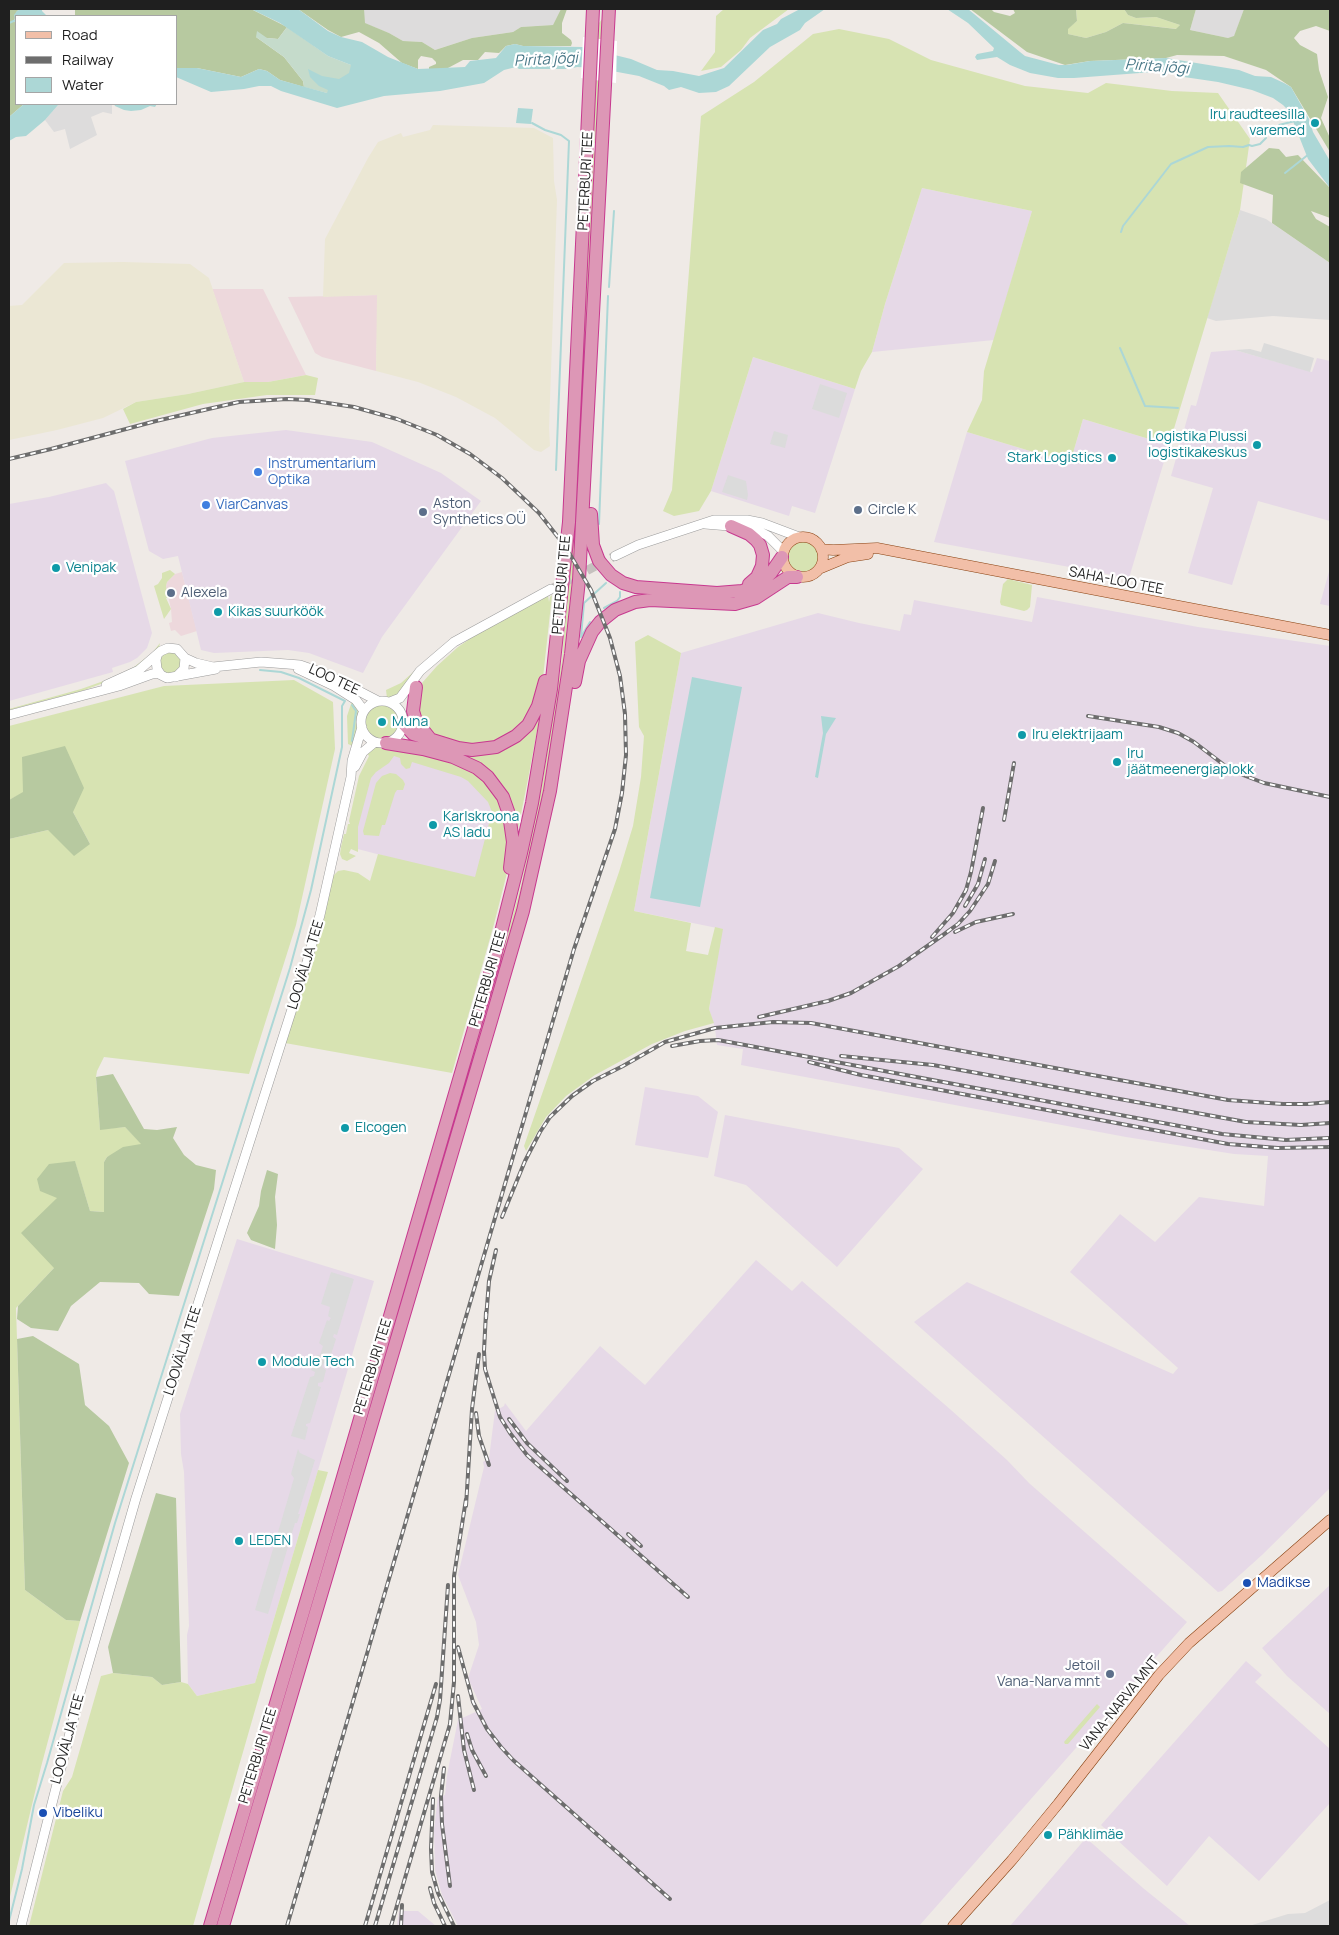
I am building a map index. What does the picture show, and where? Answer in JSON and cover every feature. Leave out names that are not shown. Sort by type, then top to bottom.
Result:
[{"type":"highway","name":"PETERBURI TEE","points":[[210,1926],[494,960],[521,853],[535,786],[551,689],[569,522],[593,9]]},
{"type":"highway","name":"PETERBURI TEE","points":[[223,1926],[515,939],[537,856],[557,748],[580,580],[609,9]]},
{"type":"highway","points":[[608,40],[615,9]]},
{"type":"highway","points":[[588,441],[592,483],[591,526],[593,545],[599,561],[611,575],[623,583],[636,587],[733,592],[753,588],[760,584],[771,573],[783,554]]},
{"type":"highway","points":[[731,526],[749,534],[756,540],[760,545],[763,556],[762,566],[757,577],[750,584],[733,592]]},
{"type":"highway","points":[[557,748],[567,733],[575,678],[586,643],[600,622],[609,614],[635,602],[650,600],[736,604],[756,598],[786,578],[797,577]]},
{"type":"highway","points":[[403,720],[413,734],[432,741],[472,750],[496,747],[516,736],[528,724],[538,706],[546,680],[551,634],[560,619]]},
{"type":"highway","points":[[416,687],[413,711],[416,721],[432,741]]},
{"type":"highway","points":[[380,742],[423,749],[464,762],[477,768],[504,797],[513,842],[512,861],[494,938],[494,960]]},
{"type":"main road","points":[[799,538],[813,540],[821,549],[823,559],[819,569],[809,576],[797,577],[786,569],[783,554],[789,542],[799,538]]},
{"type":"main road","name":"SAHA-LOO TEE","points":[[821,549],[877,548],[1330,635]]},
{"type":"main road","name":"SAHA-LOO TEE","points":[[819,569],[854,556],[896,553]]},
{"type":"main road","name":"VANA-NARVA MNT","points":[[953,1926],[1006,1867],[1058,1804],[1159,1675],[1189,1643],[1330,1520]]},
{"type":"street","points":[[615,556],[638,545],[714,520],[747,520],[777,528],[799,538]]},
{"type":"street","points":[[700,524],[753,528],[773,540],[783,554]]},
{"type":"street","points":[[430,663],[416,687],[403,720],[400,734],[391,741],[380,742],[364,734],[362,716],[373,703],[390,702],[400,698],[420,671],[454,642],[551,589]]},
{"type":"street","name":"LOO TEE","points":[[83,695],[139,670],[162,651],[171,648],[180,651],[185,658],[196,664],[213,667],[261,662],[300,665],[326,674],[378,702]]},
{"type":"street","points":[[157,656],[156,665],[159,673]]},
{"type":"street","points":[[176,677],[184,669],[185,658]]},
{"type":"street","name":"LOO TEE","points":[[288,665],[334,686],[356,700],[364,712]]},
{"type":"street","name":"LOO TEE","points":[[9,715],[119,686],[152,674],[159,673],[167,678],[230,666]]},
{"type":"street","points":[[390,702],[396,706],[403,720]]},
{"type":"street","name":"LOOVÄLJA TEE","points":[[21,1926],[81,1690],[136,1498],[307,962],[320,915],[351,777],[352,762],[362,727]]},
{"type":"street","name":"LOOVÄLJA TEE","points":[[351,777],[363,752],[380,742]]},
{"type":"shaded area","points":[[326,9],[561,9],[553,25],[521,27],[513,32],[472,38],[435,50],[422,42],[403,41],[389,33]]},
{"type":"shaded area","points":[[1196,9],[1244,9],[1234,37],[1228,38],[1190,30]]},
{"type":"shaded area","points":[[58,105],[112,105],[112,114],[103,112],[91,117],[97,135],[70,149],[65,129],[54,132],[45,120]]},
{"type":"shaded area","points":[[433,125],[534,128],[553,138],[554,181],[557,200],[549,428],[550,446],[541,452],[534,450],[495,418],[456,397],[418,382],[376,371],[377,295],[323,297],[325,239],[378,142],[401,133],[403,137],[430,130]]},
{"type":"shaded area","points":[[922,188],[1032,211],[994,340],[872,352],[885,304]]},
{"type":"shaded area","points":[[1240,210],[1266,219],[1330,263],[1330,320],[1273,316],[1216,321],[1207,318]]},
{"type":"shaded area","points":[[64,263],[190,264],[209,278],[244,382],[188,394],[136,402],[103,418],[9,440],[9,306],[22,305]]},
{"type":"shaded area","points":[[212,289],[263,289],[306,375],[268,382],[244,382]]},
{"type":"shaded area","points":[[378,295],[376,371],[322,357],[315,353],[288,297]]},
{"type":"shaded area","points":[[1264,343],[1314,358],[1310,372],[1235,350],[1250,349],[1261,352]]},
{"type":"shaded area","points":[[1235,350],[1312,372],[1317,358],[1330,361],[1330,521],[1258,501],[1232,585],[1188,573],[1213,488],[1171,476],[1191,405],[1196,406],[1211,352]]},
{"type":"shaded area","points":[[753,357],[855,389],[815,513],[792,506],[789,516],[711,491]]},
{"type":"shaded area","points":[[820,384],[847,393],[839,418],[812,409]]},
{"type":"shaded area","points":[[1083,419],[1169,445],[1129,578],[934,542],[967,432],[1070,463]]},
{"type":"shaded area","points":[[286,430],[372,442],[441,473],[481,501],[382,637],[363,673],[309,653],[288,650],[214,653],[201,650],[178,556],[163,559],[149,551],[125,461],[212,438]]},
{"type":"shaded area","points":[[774,431],[788,435],[785,448],[770,444]]},
{"type":"shaded area","points":[[728,475],[746,481],[747,500],[722,492]]},
{"type":"shaded area","name":"Venipak","points":[[106,483],[114,491],[152,633],[147,648],[130,662],[112,668],[113,672],[9,701],[9,504],[49,497]]},
{"type":"shaded area","points":[[1330,568],[1330,606],[1320,604]]},
{"type":"shaded area","points":[[182,572],[197,631],[181,636],[175,630],[171,631],[169,623],[172,622],[171,609],[166,586],[167,582],[175,574]]},
{"type":"shaded area","points":[[1037,597],[1198,627],[1330,646],[1330,1488],[1262,1555],[1222,1591],[1218,1592],[914,1322],[967,1282],[1173,1374],[1178,1368],[1070,1272],[1120,1214],[1155,1242],[1199,1197],[1264,1206],[1268,1156],[1234,1154],[1126,1137],[741,1065],[743,1049],[717,1045],[715,1028],[709,1009],[722,929],[634,911],[681,653],[818,613],[900,631],[904,614],[911,615],[914,600],[1032,622]]},
{"type":"shaded area","points":[[392,754],[470,778],[491,801],[499,828],[492,884],[350,847],[372,765]]},
{"type":"shaded area","points":[[645,1087],[698,1096],[718,1112],[708,1158],[635,1145]]},
{"type":"shaded area","points":[[725,1115],[899,1148],[923,1169],[837,1267],[746,1185],[714,1176]]},
{"type":"shaded area","points":[[237,1239],[374,1281],[255,1683],[197,1696],[188,1684],[187,1635],[189,1626],[184,1472],[181,1454],[180,1414]]},
{"type":"shaded area","points":[[756,1260],[792,1291],[802,1281],[951,1410],[1007,1460],[1029,1483],[1187,1622],[919,1926],[458,1926],[442,1895],[435,1870],[434,1829],[438,1797],[445,1795],[458,1720],[482,1709],[468,1678],[479,1645],[476,1622],[458,1575],[484,1467],[483,1462],[489,1458],[495,1411],[504,1406],[505,1403],[526,1431],[600,1346],[645,1385]]},
{"type":"shaded area","points":[[331,1272],[354,1279],[337,1335],[334,1334],[333,1337],[336,1339],[328,1364],[324,1363],[322,1367],[326,1370],[323,1382],[318,1383],[318,1386],[321,1387],[310,1423],[306,1424],[308,1427],[305,1440],[291,1436],[310,1377],[314,1376],[315,1372],[311,1370],[316,1355],[320,1355],[323,1346],[319,1343],[327,1320],[329,1321],[331,1318],[328,1316],[330,1307],[321,1304]]},
{"type":"shaded area","points":[[298,1449],[300,1453],[315,1460],[268,1614],[255,1610],[294,1478],[291,1474]]},
{"type":"shaded area","points":[[1330,1585],[1330,1714],[1287,1676],[1262,1648]]},
{"type":"shaded area","points":[[1246,1661],[1262,1675],[1255,1682],[1330,1749],[1330,1803],[1259,1881],[1209,1836],[1167,1886],[1101,1825]]},
{"type":"shaded area","points":[[1086,1838],[1143,1888],[1190,1926],[1010,1926]]},
{"type":"shaded area","points":[[1330,1900],[1330,1926],[1249,1926],[1288,1914],[1305,1913]]},
{"type":"shaded area","points":[[399,1911],[418,1911],[436,1926],[397,1926]]},
{"type":"green space","points":[[9,9],[21,9],[17,11],[14,21],[15,105],[23,105],[9,117]]},
{"type":"green space","points":[[75,9],[251,9],[287,27],[278,39],[256,37],[284,57],[303,81],[304,87],[280,80],[267,71],[259,69],[241,77],[197,68],[178,68],[178,15],[75,15]]},
{"type":"green space","points":[[298,9],[364,9],[365,23],[403,41],[422,42],[435,50],[472,38],[513,32],[521,27],[553,25],[561,9],[567,9],[562,23],[562,33],[572,43],[571,46],[523,46],[515,44],[506,46],[499,53],[485,52],[478,60],[463,60],[448,68],[429,70],[429,67],[436,64],[436,62],[432,58],[421,56],[418,60],[418,69],[402,63],[379,43],[359,32],[341,37]]},
{"type":"green space","points":[[724,9],[789,9],[750,38],[741,50],[721,67],[701,71],[715,52],[716,16]]},
{"type":"green space","points":[[970,9],[991,9],[994,12],[1010,16],[1015,13],[1013,9],[1076,9],[1077,21],[1068,29],[1068,34],[1086,38],[1106,32],[1123,23],[1176,29],[1180,25],[1156,17],[1136,18],[1128,15],[1124,9],[1196,9],[1190,30],[1228,38],[1234,36],[1244,9],[1330,9],[1330,31],[1316,26],[1300,31],[1294,38],[1300,45],[1317,54],[1319,70],[1328,97],[1321,118],[1330,138],[1330,152],[1291,87],[1266,70],[1224,56],[1177,55],[1166,58],[1090,61],[1065,65],[1027,52]]},
{"type":"green space","points":[[1076,9],[1124,9],[1128,15],[1136,18],[1156,17],[1180,25],[1177,29],[1123,23],[1106,32],[1086,38],[1068,34],[1067,29],[1077,21]]},
{"type":"green space","points":[[603,18],[596,144],[593,142],[599,23]]},
{"type":"green space","points":[[287,27],[328,56],[351,65],[354,76],[327,93],[304,87],[303,81],[284,57],[256,37],[257,31],[267,38],[278,39]]},
{"type":"green space","points":[[839,29],[889,39],[931,60],[1025,86],[1088,93],[1106,83],[1172,91],[1218,93],[1250,139],[1240,210],[1169,445],[1083,419],[1070,463],[967,432],[982,400],[984,371],[1032,211],[922,188],[885,304],[872,352],[861,371],[855,389],[753,357],[711,491],[699,511],[674,516],[663,511],[672,490],[701,116],[754,82],[813,34]]},
{"type":"green space","points":[[1269,148],[1279,149],[1286,157],[1298,155],[1330,188],[1330,218],[1311,211],[1316,219],[1330,227],[1330,263],[1272,223],[1273,195],[1240,183],[1241,172]]},
{"type":"green space","points":[[592,152],[596,152],[582,458],[572,584],[555,728],[537,824],[507,953],[218,1926],[215,1926],[492,993],[521,885],[542,785],[562,659],[568,585]]},
{"type":"green space","points":[[306,375],[318,378],[315,395],[267,395],[203,404],[130,424],[123,409],[136,402],[188,394],[244,382],[268,382]]},
{"type":"green space","points":[[803,540],[815,545],[820,557],[815,569],[803,574],[791,569],[786,557],[791,545]]},
{"type":"green space","points":[[170,570],[175,574],[167,582],[166,586],[168,598],[166,598],[171,609],[164,619],[154,586],[162,578],[162,573]]},
{"type":"green space","points":[[1008,579],[1032,585],[1030,607],[1027,610],[1024,611],[1001,605],[1003,584]]},
{"type":"green space","points":[[548,595],[549,602],[552,595],[543,678],[532,712],[511,736],[478,747],[434,736],[417,716],[419,689],[422,683],[458,647],[477,634]]},
{"type":"green space","points":[[648,635],[681,653],[634,911],[691,923],[686,951],[708,955],[715,927],[723,929],[709,1009],[714,1023],[685,1031],[652,1044],[595,1075],[566,1096],[546,1117],[526,1151],[524,1146],[619,872],[633,826],[641,777],[644,736],[639,727],[635,642]]},
{"type":"green space","points":[[160,643],[159,648],[144,663],[106,682],[82,691],[9,710],[112,678],[134,667],[152,653]]},
{"type":"green space","points":[[171,652],[179,655],[182,663],[179,671],[171,674],[163,671],[160,663],[163,655]]},
{"type":"green space","points":[[420,666],[397,695],[387,698],[386,690],[401,683]]},
{"type":"green space","points":[[294,680],[333,702],[335,749],[296,925],[249,1074],[104,1057],[96,1077],[100,1129],[125,1127],[142,1144],[107,1157],[104,1162],[104,1212],[90,1211],[75,1162],[57,1198],[54,1268],[16,1308],[25,1590],[66,1620],[80,1621],[41,1767],[9,1901],[9,839],[48,830],[90,844],[73,812],[23,793],[9,800],[9,726],[164,686]]},
{"type":"green space","points":[[352,701],[359,710],[355,747],[348,744],[347,716]]},
{"type":"green space","points":[[382,705],[389,706],[394,710],[398,715],[398,729],[394,734],[389,738],[382,739],[375,738],[370,734],[366,729],[365,722],[366,715],[370,710],[375,706]]},
{"type":"green space","points":[[541,709],[516,839],[502,789],[420,741],[487,753]]},
{"type":"green space","points":[[65,746],[84,788],[73,812],[90,844],[74,856],[48,830],[9,839],[9,800],[23,792],[22,757]]},
{"type":"green space","points":[[378,746],[414,750],[474,770],[503,803],[509,858],[507,873],[452,1073],[285,1043],[322,925],[333,876],[338,871],[344,870],[358,873],[370,881],[378,854],[475,877],[492,812],[488,802],[468,781],[461,777],[412,762],[410,768],[406,769],[401,764],[400,758],[394,756],[389,763],[371,778],[358,827],[358,852],[351,849],[349,853],[356,856],[347,861],[342,859],[340,854],[341,847],[344,834],[346,834],[348,824],[350,824],[349,821],[359,776],[369,756],[366,752]]},
{"type":"green space","points":[[390,773],[396,774],[403,780],[405,784],[403,790],[397,790],[395,793],[385,825],[382,825],[379,836],[364,835],[363,831],[376,783],[382,776]]},
{"type":"green space","points":[[113,1074],[144,1129],[157,1130],[177,1127],[173,1138],[184,1155],[196,1165],[216,1170],[214,1189],[179,1296],[149,1294],[139,1283],[100,1282],[71,1306],[58,1331],[31,1328],[17,1319],[18,1306],[54,1268],[21,1233],[57,1198],[40,1191],[37,1179],[49,1164],[75,1161],[90,1211],[104,1212],[104,1162],[107,1157],[123,1147],[141,1144],[125,1127],[100,1130],[96,1077]]},
{"type":"green space","points":[[267,1170],[278,1174],[275,1197],[277,1225],[275,1249],[251,1240],[247,1233],[259,1206]]},
{"type":"green space","points":[[33,1336],[79,1364],[85,1405],[109,1426],[129,1463],[80,1621],[66,1620],[25,1590],[17,1339]]},
{"type":"green space","points":[[318,1470],[328,1472],[266,1672],[193,1926],[29,1926],[63,1791],[72,1777],[101,1676],[113,1673],[152,1677],[162,1685],[181,1682],[188,1684],[197,1696],[255,1683]]},
{"type":"green space","points":[[156,1493],[176,1498],[181,1682],[162,1685],[152,1677],[113,1673],[108,1647]]},
{"type":"green space","points":[[1097,1704],[1100,1707],[1068,1744],[1065,1744],[1064,1742]]},
{"type":"water","points":[[21,9],[42,9],[46,15],[15,15],[15,20],[14,15]]},
{"type":"water","name":"Pirita jõgi","points":[[251,9],[298,9],[328,31],[341,37],[362,42],[388,57],[418,69],[465,67],[470,61],[496,58],[506,46],[515,44],[523,46],[582,47],[631,59],[657,70],[699,76],[724,68],[763,30],[777,24],[781,19],[800,9],[825,9],[805,23],[800,30],[770,47],[729,86],[716,92],[699,93],[681,87],[669,90],[664,86],[639,76],[596,68],[519,69],[516,67],[504,70],[484,83],[440,91],[384,96],[337,108],[281,91],[271,86],[211,92],[178,78],[178,68],[197,68],[241,77],[259,69],[267,71],[280,80],[327,93],[328,90],[319,86],[310,77],[308,69],[322,76],[339,79],[349,73],[351,65],[328,56],[280,23]]},
{"type":"water","name":"Pirita jõgi","points":[[947,9],[968,9],[1025,56],[1059,65],[1090,61],[1166,58],[1239,70],[1255,76],[1271,77],[1284,83],[1291,87],[1309,119],[1313,132],[1330,161],[1330,188],[1308,159],[1289,111],[1273,98],[1252,90],[1172,73],[1153,72],[1058,78],[1030,73],[1010,65],[997,57],[977,60],[975,57],[977,54],[993,51],[994,48],[968,23]]},
{"type":"water","points":[[23,105],[58,105],[45,120],[26,136],[16,137],[9,141],[9,117]]},
{"type":"water","points":[[156,105],[155,107],[150,106],[141,110],[131,111],[115,106]]},
{"type":"water","points":[[518,108],[533,109],[531,124],[516,123]]},
{"type":"water","points":[[692,677],[742,687],[700,907],[650,898]]},
{"type":"water","points":[[821,716],[836,718],[826,734],[818,778],[815,777],[823,733]]},
{"type":"pier","points":[[583,37],[617,41],[616,83],[581,78]]},
{"type":"waterway","points":[[9,23],[15,20]]},
{"type":"waterway","points":[[1121,232],[1123,226],[1171,164],[1208,147],[1243,147],[1260,144],[1266,138],[1266,132],[1281,130],[1279,125],[1295,121]]},
{"type":"waterway","points":[[532,123],[561,135],[569,141],[556,470]]},
{"type":"waterway","points":[[1285,173],[1309,154]]},
{"type":"waterway","points":[[609,287],[614,211]]},
{"type":"waterway","points":[[599,524],[608,296]]},
{"type":"waterway","points":[[1120,348],[1145,406],[1178,408]]},
{"type":"waterway","points":[[590,622],[581,637],[584,603],[606,583]]},
{"type":"waterway","points":[[604,608],[617,601],[620,597],[620,592]]},
{"type":"waterway","points":[[9,1921],[22,1869],[34,1805],[115,1523],[290,968],[311,890],[342,747],[342,706],[345,701],[299,678],[281,672],[260,670]]},
{"type":"waterway","points":[[352,705],[356,711],[352,741]]},
{"type":"tunnel","points":[[551,589],[615,556]]},
{"type":"railway","points":[[9,459],[156,421],[239,402],[287,399],[308,400],[354,407],[397,419],[437,435],[470,454],[502,478],[539,513],[565,546],[591,590],[610,638],[620,676],[625,714],[626,755],[622,793],[615,829],[574,949],[287,1926]]},
{"type":"railway","points":[[1088,716],[1159,727],[1178,733],[1194,742],[1228,768],[1243,775],[1264,783],[1330,797]]},
{"type":"railway","points":[[1004,820],[1014,763]]},
{"type":"railway","points":[[932,937],[953,913],[966,890],[983,808]]},
{"type":"railway","points":[[965,906],[978,884],[985,859]]},
{"type":"railway","points":[[759,1017],[828,1001],[851,993],[899,966],[958,924],[970,911],[988,884],[995,861]]},
{"type":"railway","points":[[955,932],[976,922],[1013,914]]},
{"type":"railway","points":[[502,1217],[525,1161],[540,1132],[550,1117],[572,1096],[593,1081],[665,1042],[715,1028],[773,1022],[811,1023],[1228,1100],[1283,1104],[1330,1102]]},
{"type":"railway","points":[[672,1046],[718,1040],[1222,1134],[1286,1140],[1330,1138]]},
{"type":"railway","points":[[841,1056],[933,1065],[1246,1122],[1301,1125],[1330,1123]]},
{"type":"railway","points":[[809,1062],[861,1075],[1228,1144],[1278,1148],[1330,1147]]},
{"type":"railway","points":[[486,1319],[489,1281],[496,1250]]},
{"type":"railway","points":[[486,1312],[485,1369],[500,1417],[510,1433],[527,1455],[688,1597]]},
{"type":"railway","points":[[466,1506],[472,1409],[479,1354]]},
{"type":"railway","points":[[476,1413],[479,1436],[489,1465]]},
{"type":"railway","points":[[509,1419],[527,1443],[567,1481]]},
{"type":"railway","points":[[391,1926],[450,1724],[454,1682],[454,1576],[466,1499]]},
{"type":"railway","points":[[628,1534],[641,1546]]},
{"type":"railway","points":[[375,1926],[437,1717],[440,1700],[448,1585]]},
{"type":"railway","points":[[458,1647],[473,1702],[487,1729],[501,1747],[513,1760],[670,1899]]},
{"type":"railway","points":[[365,1926],[436,1684]]},
{"type":"railway","points":[[458,1696],[464,1750],[474,1790]]},
{"type":"railway","points":[[467,1734],[472,1750],[486,1776]]},
{"type":"railway","points":[[444,1768],[441,1796],[442,1824],[450,1886]]},
{"type":"railway","points":[[433,1799],[432,1872],[438,1893],[454,1926]]},
{"type":"railway","points":[[430,1888],[434,1903],[445,1926]]},
{"type":"railway","points":[[401,1926],[402,1905]]},
{"type":"place","name":"Iru raudteesilla varemed","points":[[1315,123]]},
{"type":"place","name":"Logistika Plussi logistikakeskus","points":[[1257,445]]},
{"type":"place","name":"Stark Logistics","points":[[1112,458]]},
{"type":"place","name":"Instrumentarium Optika","points":[[258,472]]},
{"type":"place","name":"ViarCanvas","points":[[206,505]]},
{"type":"place","name":"Circle K","points":[[858,510]]},
{"type":"place","name":"Aston Synthetics OÜ","points":[[423,512]]},
{"type":"place","name":"Venipak","points":[[56,568]]},
{"type":"place","name":"Alexela","points":[[171,593]]},
{"type":"place","name":"Kikas suurköök","points":[[218,612]]},
{"type":"place","name":"Muna","points":[[382,722]]},
{"type":"place","name":"Iru elektrijaam","points":[[1022,735]]},
{"type":"place","name":"Iru jäätmeenergiaplokk","points":[[1117,762]]},
{"type":"place","name":"Karlskroona AS ladu","points":[[433,825]]},
{"type":"place","name":"Elcogen","points":[[345,1128]]},
{"type":"place","name":"Module Tech","points":[[262,1362]]},
{"type":"place","name":"LEDEN","points":[[239,1541]]},
{"type":"place","name":"Madikse","points":[[1247,1583]]},
{"type":"place","name":"Jetoil Vana-Narva mnt","points":[[1110,1674]]},
{"type":"place","name":"Vibeliku","points":[[43,1813]]},
{"type":"place","name":"Pähklimäe","points":[[1048,1835]]}]
